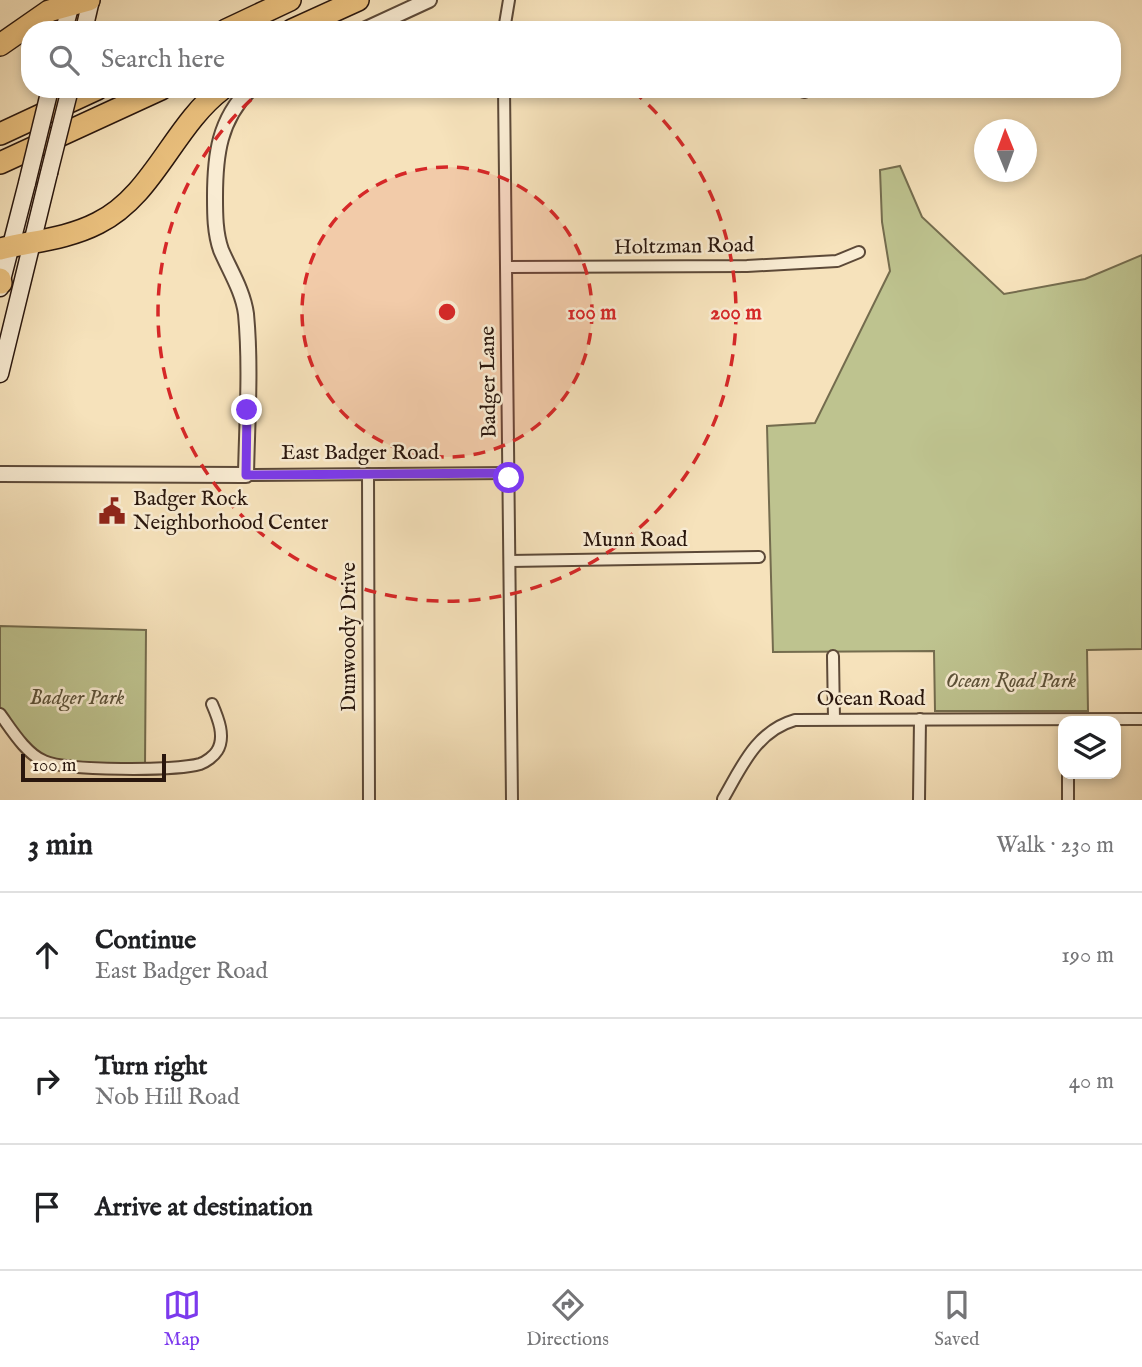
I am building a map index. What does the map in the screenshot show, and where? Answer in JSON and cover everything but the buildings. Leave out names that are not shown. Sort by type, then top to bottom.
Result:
[{"type":"highway","points":[[0,44],[39,0]]},
{"type":"highway","points":[[245,21],[290,0]]},
{"type":"highway","points":[[312,21],[358,0]]},
{"type":"highway","points":[[30,21],[81,1]]},
{"type":"highway","points":[[320,21],[338,9]]},
{"type":"highway","points":[[0,44],[21,28]]},
{"type":"highway","points":[[0,134],[78,98]]},
{"type":"highway","points":[[0,163],[141,98]]},
{"type":"highway","points":[[5,248],[86,228],[119,209],[134,196],[189,122],[213,98]]},
{"type":"main road","points":[[69,21],[81,1]]},
{"type":"main road","points":[[81,1],[83,21]]},
{"type":"main road","points":[[0,283],[5,248],[27,183],[48,98]]},
{"type":"main road","points":[[0,374],[68,98]]},
{"type":"street","points":[[384,21],[429,0]]},
{"type":"street","points":[[506,21],[509,0]]},
{"type":"street","points":[[243,98],[226,122],[218,144],[215,162],[215,218],[220,247],[238,285],[246,313],[246,475]]},
{"type":"street","name":"Badger Lane","points":[[504,98],[512,800]]},
{"type":"street","name":"Holtzman Road","points":[[507,267],[800,264],[837,261],[859,252]]},
{"type":"street","name":"East Badger Road","points":[[0,474],[510,473]]},
{"type":"street","name":"Dunwoody Drive","points":[[368,474],[369,800]]},
{"type":"street","name":"Munn Road","points":[[510,561],[759,557]]},
{"type":"street","points":[[833,656],[834,719]]},
{"type":"street","points":[[0,714],[34,755],[53,765],[164,766],[200,764],[215,754],[221,739],[219,720],[212,704]]},
{"type":"street","points":[[919,719],[919,800]]},
{"type":"street","name":"Ocean Road","points":[[1121,719],[1142,719]]},
{"type":"street","name":"Ocean Road","points":[[723,799],[757,743],[773,730],[794,720],[1058,720]]},
{"type":"street","points":[[1068,779],[1068,800]]},
{"type":"green space","name":"Ocean Road Park","points":[[900,166],[922,217],[1004,294],[1085,279],[1142,255],[1142,649],[1087,650],[1088,711],[935,711],[934,651],[773,652],[767,426],[815,423],[890,271],[882,222],[880,170]]},
{"type":"green space","name":"Badger Park","points":[[0,626],[146,630],[145,767],[41,760],[0,714]]},
{"type":"place","name":"Badger Rock Neighborhood Center","points":[[112,511]]},
{"type":"route","points":[[247,410],[246,475],[510,473],[509,478]]}]
